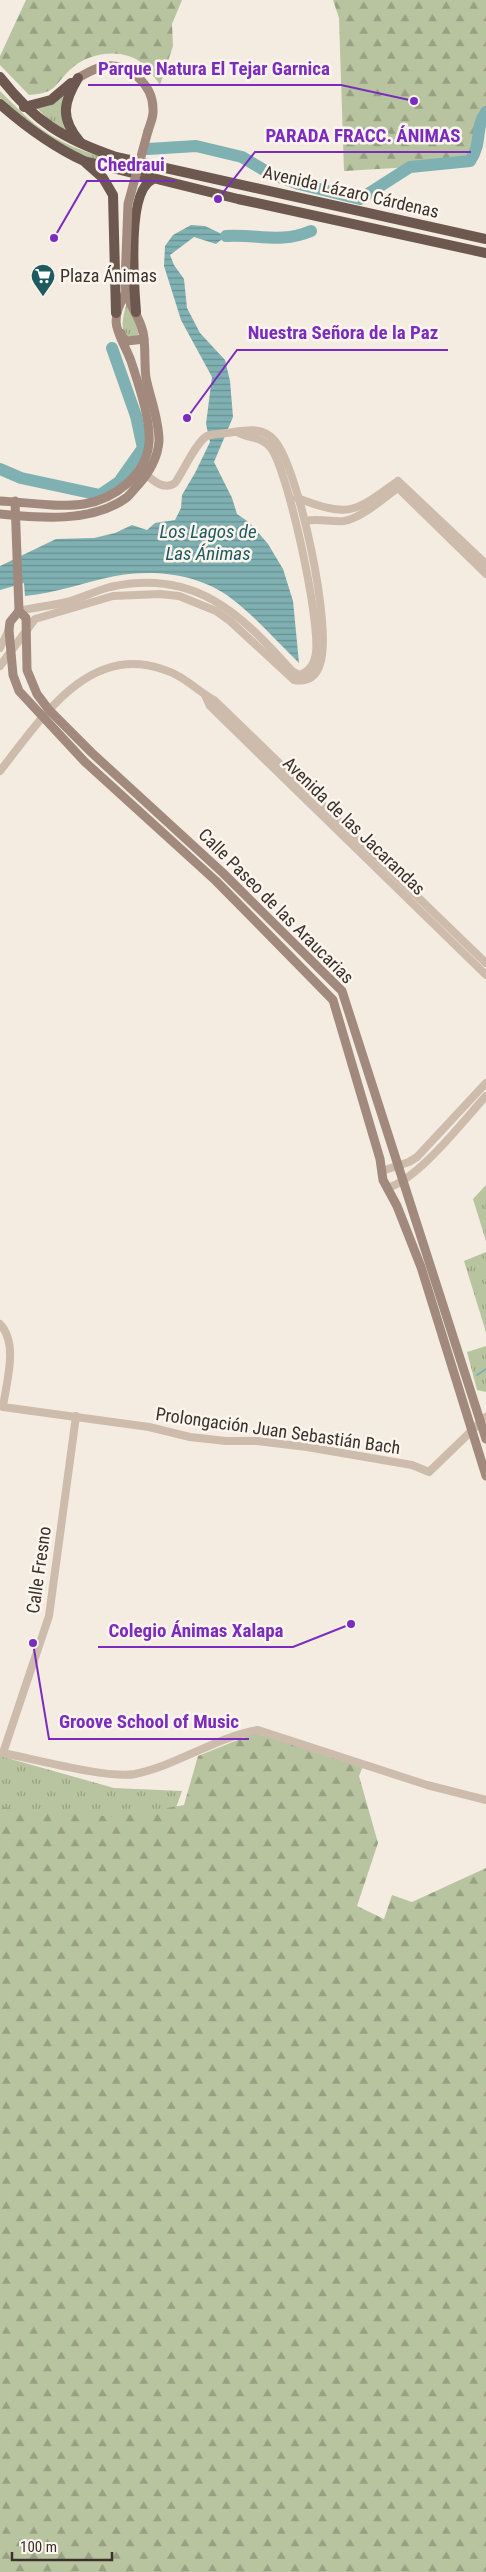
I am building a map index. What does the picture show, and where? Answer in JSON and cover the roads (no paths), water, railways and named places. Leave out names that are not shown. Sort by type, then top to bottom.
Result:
[{"type":"highway","name":"Avenida Lázaro Cárdenas","points":[[0,77],[24,107],[52,129],[84,146],[116,157],[486,239]]},
{"type":"highway","points":[[24,107],[51,100],[78,78]]},
{"type":"highway","points":[[78,78],[69,93],[65,111],[70,130],[84,146]]},
{"type":"highway","name":"Avenida Lázaro Cárdenas","points":[[0,104],[28,129],[62,151],[84,160],[153,179],[486,254]]},
{"type":"highway","points":[[84,160],[103,178],[113,195],[116,313]]},
{"type":"highway","points":[[136,312],[135,233],[139,196],[146,183],[153,179]]},
{"type":"highway","points":[[114,234],[135,233]]},
{"type":"main road","points":[[78,78],[96,68],[106,66],[122,68],[137,76],[146,88],[154,107],[128,204],[123,297],[122,337],[131,341],[144,339]]},
{"type":"main road","points":[[0,514],[84,515],[107,508],[126,498],[147,476],[157,453],[159,441],[146,375],[144,339],[136,312],[123,297]]},
{"type":"main road","points":[[0,500],[82,504],[103,500],[118,491],[139,469],[146,454],[148,428],[131,362],[118,333],[116,313],[123,297]]},
{"type":"main road","name":"Calle Paseo de las Araucarias","points":[[15,501],[19,611],[26,618],[27,670],[37,694],[49,710],[92,754],[223,873],[342,992],[483,1419],[486,1439]]},
{"type":"main road","points":[[10,630],[10,622],[19,611]]},
{"type":"main road","name":"Calle Paseo de las Araucarias","points":[[10,630],[13,675],[20,691],[42,718],[85,762],[216,881],[328,993],[336,1008],[387,1188],[421,1268],[486,1476]]},
{"type":"street","points":[[0,666],[35,619],[113,596],[134,594],[179,596],[216,611],[230,621],[294,680],[307,680],[314,676],[320,666],[324,640],[320,592],[305,521],[283,454],[274,440],[264,433],[243,429],[207,436],[200,443],[176,483],[170,487],[163,486],[139,469]]},
{"type":"street","points":[[19,611],[70,601],[112,587],[161,584],[182,587],[221,603],[237,614],[292,672],[299,675],[307,671],[313,663],[317,641],[311,595],[289,498],[276,458],[270,446],[260,439],[234,432]]},
{"type":"street","points":[[297,498],[336,511],[345,511],[398,485]]},
{"type":"street","points":[[305,521],[319,518],[346,520],[355,517],[398,485]]},
{"type":"street","points":[[398,485],[486,564]]},
{"type":"street","points":[[398,485],[486,574]]},
{"type":"street","points":[[0,648],[10,630]]},
{"type":"street","name":"Avenida de las Jacarandas","points":[[0,771],[49,710],[64,693],[78,682],[100,671],[125,665],[161,668],[181,676],[214,700],[486,963]]},
{"type":"street","name":"Avenida de las Jacarandas","points":[[205,695],[210,706],[486,975]]},
{"type":"street","points":[[382,1171],[417,1157],[486,1083]]},
{"type":"street","points":[[387,1188],[404,1182],[486,1096]]},
{"type":"street","name":"Prolongación Juan Sebastián Bach","points":[[0,1324],[8,1338],[10,1350],[3,1407],[149,1427],[190,1437],[226,1441],[257,1441],[369,1457],[412,1465],[429,1472],[472,1431]]},
{"type":"street","name":"Calle Fresno","points":[[76,1416],[49,1616],[3,1753],[128,1775],[196,1753],[244,1732],[258,1730],[427,1784],[486,1800]]},
{"type":"street","points":[[472,1431],[483,1419]]},
{"type":"water","name":"Los Lagos de Las Ánimas","points":[[191,225],[205,226],[226,236],[216,244],[194,237],[170,255],[174,265],[184,279],[187,308],[200,333],[225,360],[230,381],[233,417],[214,462],[232,498],[237,514],[250,523],[268,544],[283,569],[293,601],[299,663],[232,599],[206,584],[191,579],[145,573],[104,578],[25,596],[24,583],[0,590],[0,566],[56,539],[94,538],[115,533],[132,525],[147,530],[155,523],[175,520],[181,508],[182,495],[210,442],[206,424],[212,377],[181,320],[164,266],[165,246],[173,235]]},
{"type":"waterway","points":[[148,149],[196,146],[242,157],[269,173],[299,184],[360,199],[410,167],[470,161],[476,148],[480,124],[486,112]]},
{"type":"waterway","points":[[226,236],[279,238],[300,235],[311,231]]},
{"type":"waterway","points":[[0,469],[21,478],[100,495],[119,482],[143,448],[136,416],[112,348]]},
{"type":"waterway","points":[[477,1375],[486,1369]]},
{"type":"place","name":"Parque Natura El Tejar Garnica","points":[[414,101]]},
{"type":"place","name":"PARADA FRACC. ÁNIMAS","points":[[218,199]]},
{"type":"place","name":"Chedraui","points":[[54,238]]},
{"type":"place","name":"Plaza Ánimas","points":[[43,297]]},
{"type":"place","name":"Nuestra Señora de la Paz","points":[[187,418]]},
{"type":"place","name":"Colegio Ánimas Xalapa","points":[[351,1624]]},
{"type":"place","name":"Groove School of Music","points":[[33,1643]]}]
